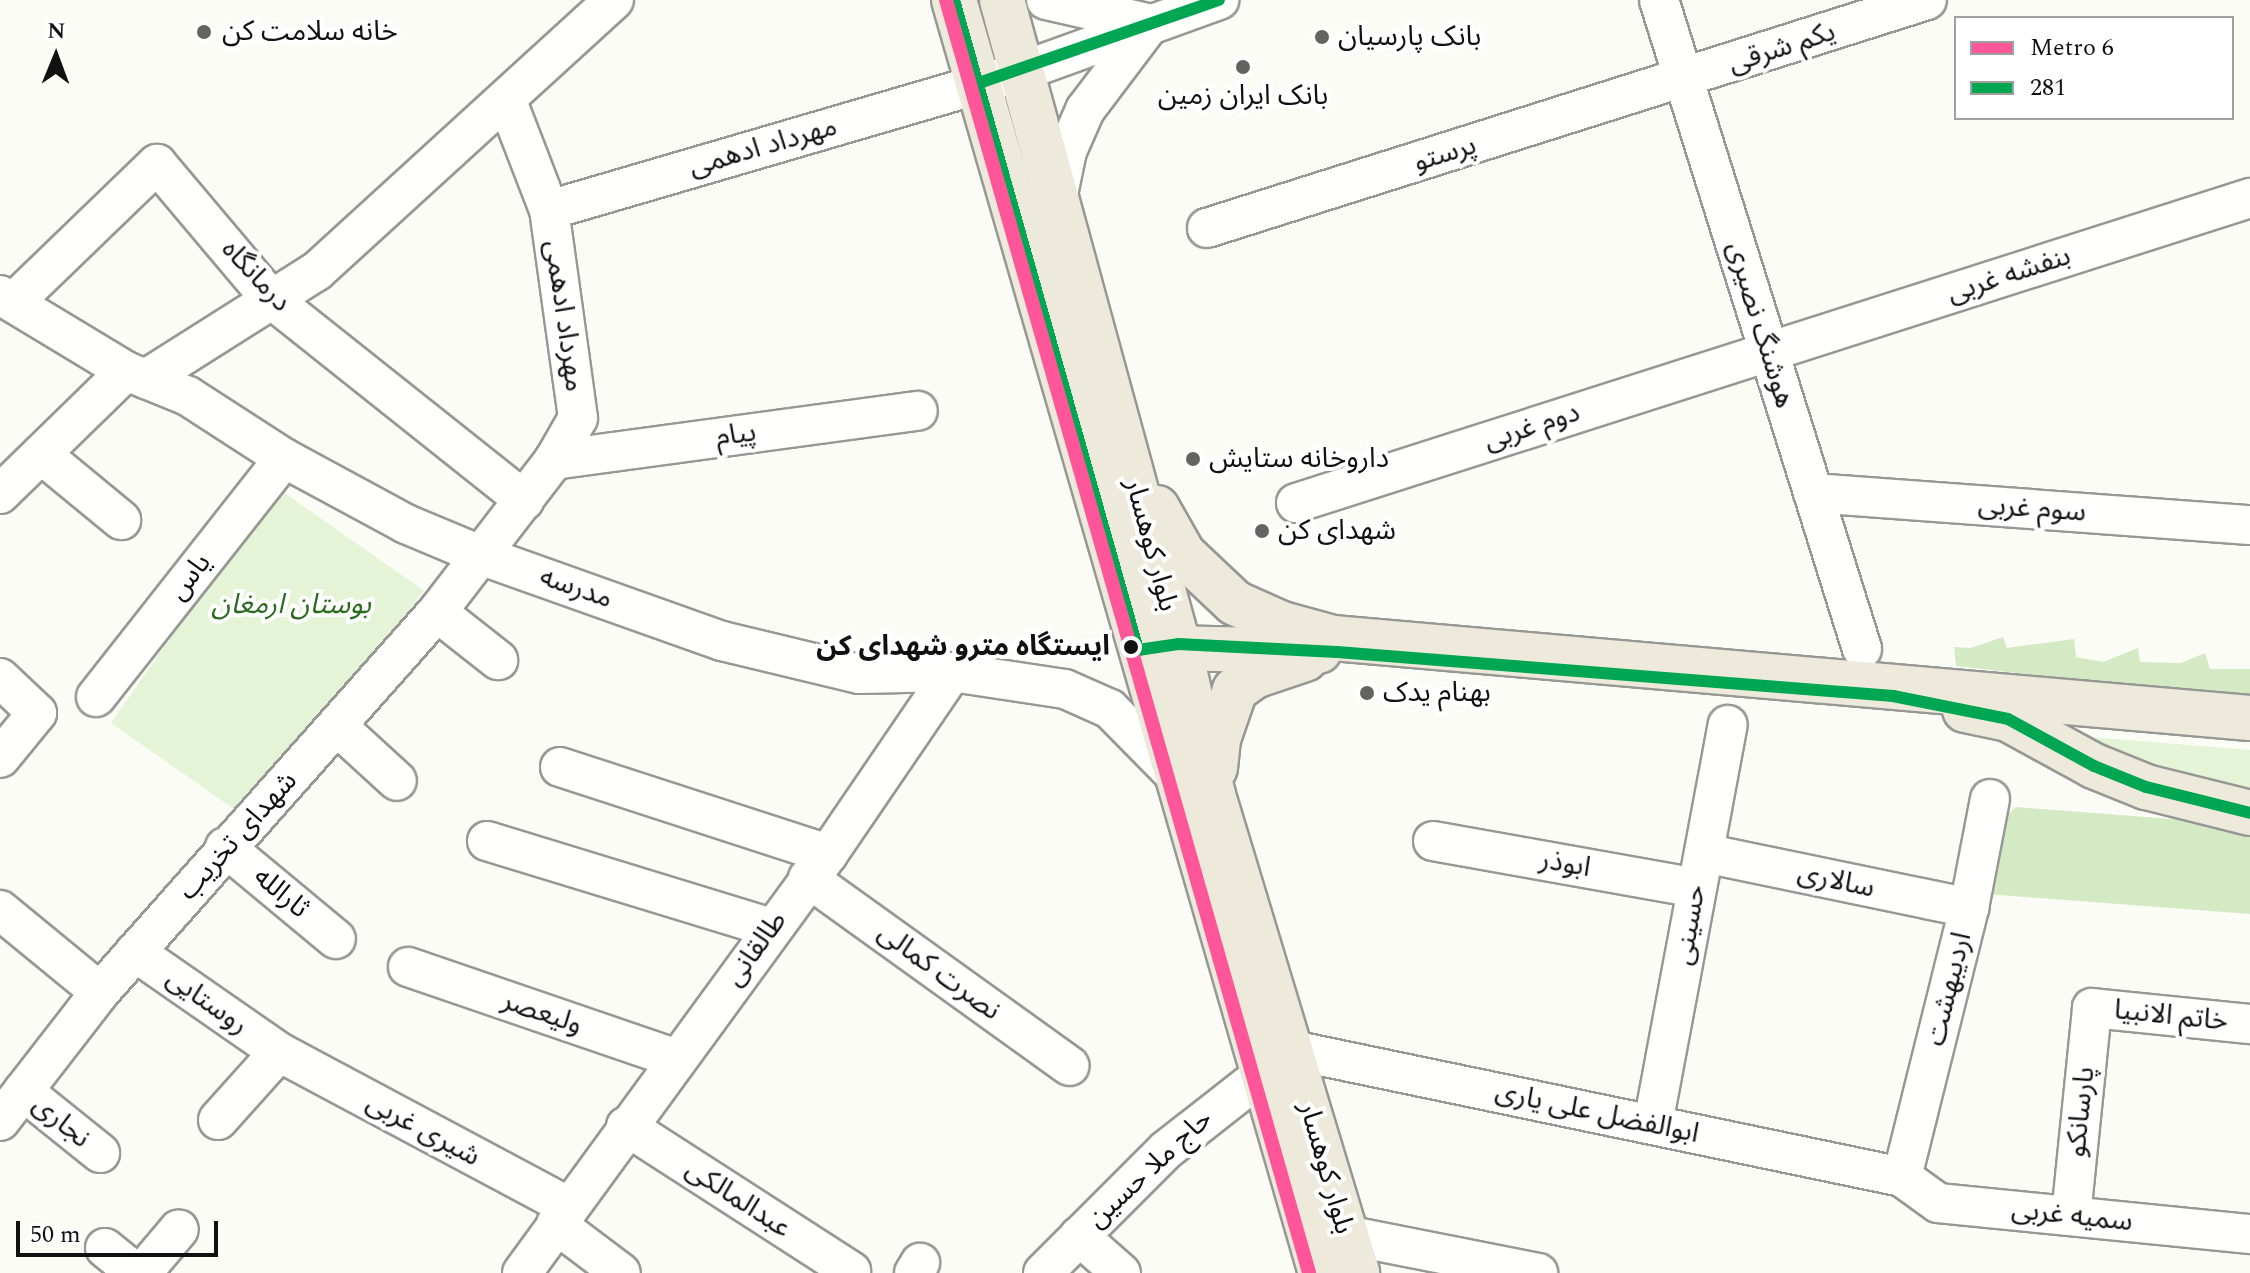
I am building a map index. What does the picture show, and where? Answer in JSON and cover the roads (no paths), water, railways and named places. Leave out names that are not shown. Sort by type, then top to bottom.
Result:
[{"type":"main road","name":"بلوار کوهسار","points":[[954,0],[976,84],[1158,647],[1195,786],[1277,1062],[1351,1254]]},
{"type":"main road","name":"بلوار کوهسار","points":[[1002,0],[1128,457],[1158,647]]},
{"type":"main road","points":[[1128,457],[1198,572],[1235,603],[1282,624],[1333,638],[2136,704],[2250,718]]},
{"type":"main road","points":[[1158,647],[1337,652],[1893,696],[2008,719],[2094,766],[2146,787],[2250,813]]},
{"type":"main road","points":[[1195,786],[1218,739],[1235,690],[1286,662],[1337,652]]},
{"type":"main road","name":"بلوار کوهسار","points":[[1277,1062],[1321,1273]]},
{"type":"street","points":[[0,494],[41,454],[136,375],[317,271],[507,101],[614,0]]},
{"type":"street","points":[[1046,0],[1150,24],[1085,110],[1067,151],[1057,199]]},
{"type":"street","name":"مهرداد ادهمى","points":[[549,210],[1020,72],[1219,0]]},
{"type":"street","name":"هوشنگ نصیری","points":[[1659,0],[1862,649]]},
{"type":"street","name":"یکم شرقی","points":[[1683,81],[1927,0]]},
{"type":"street","name":"پرستو","points":[[1207,228],[1683,81]]},
{"type":"street","name":"مهرداد ادهمی","points":[[480,555],[554,460],[578,418],[549,210],[507,101]]},
{"type":"street","name":"درمانگاه","points":[[7,299],[157,164],[270,298],[524,500]]},
{"type":"street","name":"بنفشه غربی","points":[[1769,352],[2250,198]]},
{"type":"street","name":"مدرسه","points":[[7,299],[136,375],[188,396],[284,458],[406,524],[480,555],[722,641],[859,674],[952,672],[1065,689],[1110,709],[1195,786]]},
{"type":"street","name":"دوم غربی","points":[[1296,503],[1769,352]]},
{"type":"street","name":"پیام","points":[[554,460],[918,411]]},
{"type":"street","points":[[41,454],[121,520]]},
{"type":"street","name":"یاس","points":[[96,697],[284,458]]},
{"type":"street","name":"سوم غربی","points":[[1813,493],[2250,525]]},
{"type":"street","name":"شهدای تخریب","points":[[0,1121],[100,992],[225,847],[437,612],[480,555]]},
{"type":"street","points":[[437,612],[498,660]]},
{"type":"street","name":"طالقانی","points":[[522,1273],[818,866],[952,672]]},
{"type":"street","points":[[0,678],[37,713],[0,758]]},
{"type":"street","name":"حسینی","points":[[1653,1124],[1728,725]]},
{"type":"street","points":[[337,726],[397,781]]},
{"type":"street","name":"نصرت کمالی","points":[[560,767],[818,866],[1070,1066]]},
{"type":"street","name":"اردیبهشت","points":[[1902,1177],[1969,908],[1990,799]]},
{"type":"street","points":[[487,841],[771,928]]},
{"type":"street","name":"ابوذر","points":[[1433,841],[1700,870]]},
{"type":"street","name":"ثارالله","points":[[225,847],[336,939]]},
{"type":"street","name":"سالاری","points":[[1700,870],[1969,908]]},
{"type":"street","points":[[0,910],[100,992]]},
{"type":"street","name":"روستایی","points":[[135,952],[279,1052]]},
{"type":"street","name":"ولیعصر","points":[[408,967],[676,1059]]},
{"type":"street","name":"خاتم الانبیا","points":[[2092,1008],[2250,1024]]},
{"type":"street","name":"پارسانکو","points":[[2071,1216],[2092,1008]]},
{"type":"street","points":[[218,1120],[279,1052]]},
{"type":"street","name":"شیری غربی","points":[[279,1052],[562,1215],[621,1273]]},
{"type":"street","name":"ابوالفضل علی یاری","points":[[1277,1062],[1653,1124],[1902,1177]]},
{"type":"street","name":"حاج ملا حسین","points":[[1043,1273],[1210,1111],[1277,1062]]},
{"type":"street","name":"نجاری","points":[[23,1091],[100,1153]]},
{"type":"street","name":"عبدالمالکی","points":[[626,1126],[851,1271]]},
{"type":"street","name":"سمیه غربی","points":[[1902,1177],[1938,1203],[2250,1234]]},
{"type":"street","points":[[105,1248],[139,1273],[179,1229]]},
{"type":"street","points":[[1079,1236],[1121,1273]]},
{"type":"street","points":[[1351,1254],[1538,1273]]},
{"type":"metro line","name":"6","points":[[946,0],[1309,1273]]},
{"type":"place","name":"خانه سلامت کن","points":[[204,32]]},
{"type":"place","name":"بانک پارسیان","points":[[1322,37]]},
{"type":"place","name":"بانک ایران زمین","points":[[1243,67]]},
{"type":"place","name":"داروخانه ستایش","points":[[1193,459]]},
{"type":"place","name":"شهدای کن","points":[[1262,531]]},
{"type":"place","name":"ایستگاه مترو شهدای کن","points":[[1131,647]]},
{"type":"place","name":"بهنام یدک","points":[[1367,693]]},
{"type":"park label","name":"بوستان ارمغان","points":[[291,605]]}]
